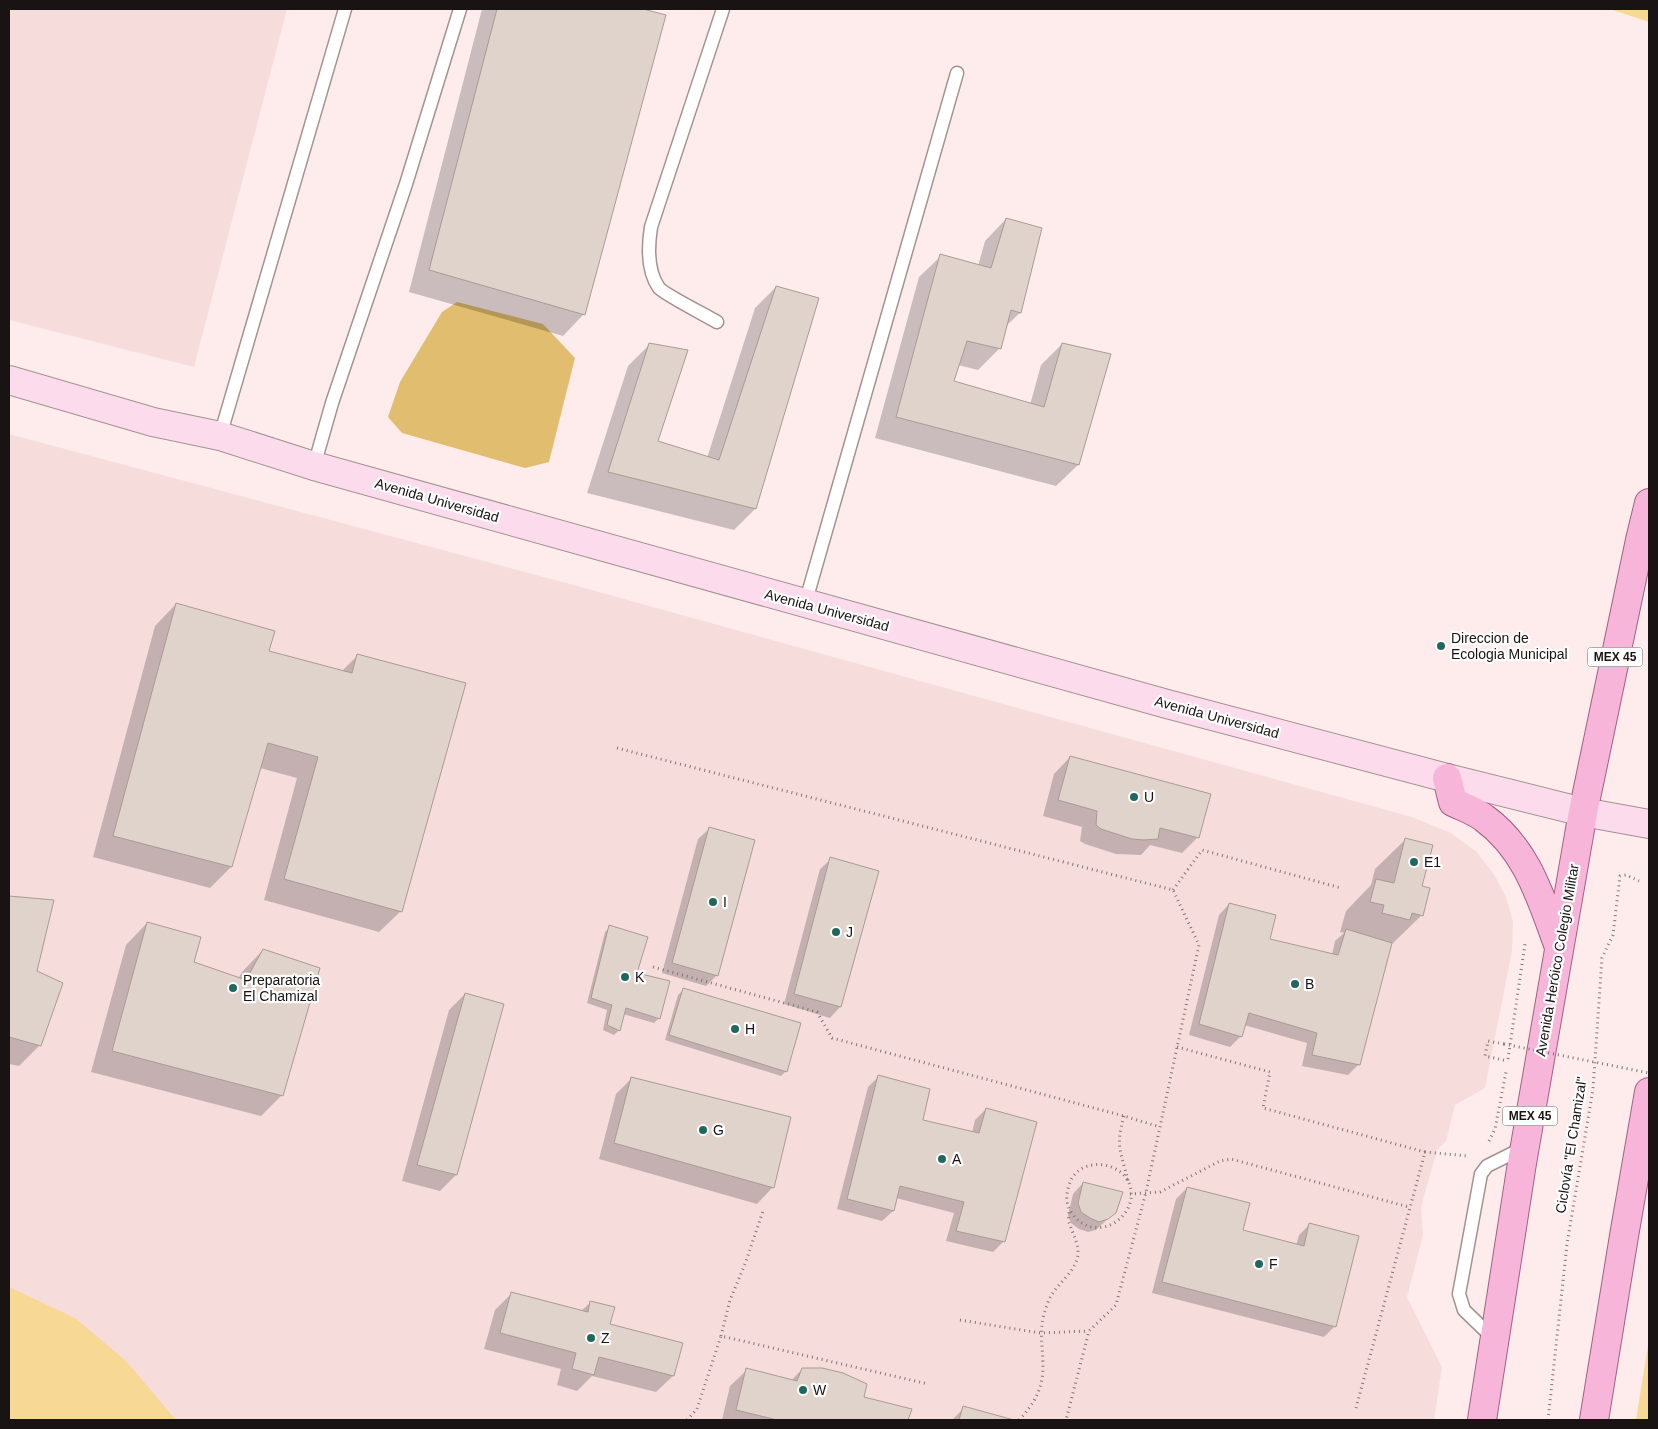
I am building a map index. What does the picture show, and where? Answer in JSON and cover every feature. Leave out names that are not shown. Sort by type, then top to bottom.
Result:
[{"type":"main road","name":"Avenida Universidad","points":[[9,380],[153,422],[220,436],[314,466],[1167,704],[1583,812],[1649,824]]},
{"type":"main road","name":"Avenida Heróico Colegio Militar","points":[[1482,1420],[1525,1147],[1583,812],[1649,503]]},
{"type":"main road","points":[[1447,778],[1453,802],[1483,817],[1501,832],[1520,857],[1533,878],[1559,947]]},
{"type":"main road","points":[[1594,1420],[1649,1092]]},
{"type":"lane","points":[[220,436],[345,9]]},
{"type":"lane","points":[[314,466],[332,403],[406,184],[460,9]]},
{"type":"lane","points":[[717,322],[660,289],[651,269],[648,248],[650,227],[723,9]]},
{"type":"lane","points":[[805,604],[957,73]]},
{"type":"lane","points":[[1494,1340],[1464,1310],[1459,1294],[1481,1174],[1487,1166],[1525,1147]]},
{"type":"path","points":[[617,748],[1174,890]]},
{"type":"path","points":[[1174,890],[1202,850],[1341,888]]},
{"type":"path","name":"Ciclovía \"El Chamizal\"","points":[[1548,1420],[1567,1244],[1593,1088],[1602,958],[1613,935],[1620,876],[1626,875],[1639,881]]},
{"type":"path","points":[[1066,1420],[1089,1331],[1116,1305],[1146,1192],[1199,945],[1174,890]]},
{"type":"path","points":[[1487,1144],[1495,1129],[1508,1061],[1525,945],[1524,935]]},
{"type":"path","points":[[653,967],[817,1012],[832,1038],[1160,1127]]},
{"type":"path","points":[[1508,1061],[1485,1056],[1488,1041],[1649,1073]]},
{"type":"path","points":[[1177,1047],[1270,1072],[1263,1108],[1425,1152],[1472,1156]]},
{"type":"path","points":[[1069,1209],[1079,1221],[1089,1226],[1102,1228],[1114,1225],[1124,1215],[1130,1194],[1119,1150],[1118,1134],[1124,1116]]},
{"type":"path","points":[[1356,1408],[1425,1152]]},
{"type":"path","points":[[1130,1194],[1160,1192],[1220,1160],[1231,1159],[1409,1207]]},
{"type":"path","points":[[1019,1420],[1033,1405],[1042,1384],[1043,1366],[1040,1333],[1050,1297],[1074,1267],[1078,1256],[1078,1246],[1068,1220],[1068,1189],[1073,1177],[1080,1170],[1091,1164],[1102,1164],[1122,1173],[1129,1184]]},
{"type":"path","points":[[688,1420],[697,1409],[721,1336],[730,1300],[745,1264],[763,1211]]},
{"type":"path","points":[[960,1320],[1040,1333],[1089,1331]]},
{"type":"path","points":[[721,1336],[928,1384]]},
{"type":"shaded area","points":[[9,9],[287,9],[194,367],[9,320]]},
{"type":"shaded area","points":[[1610,9],[1649,9],[1649,22]]},
{"type":"shaded area","points":[[457,302],[543,324],[575,358],[549,462],[525,468],[402,433],[388,417],[400,382],[442,312]]},
{"type":"shaded area","points":[[9,434],[570,584],[1412,817],[1451,833],[1477,852],[1495,876],[1506,897],[1513,921],[1512,951],[1485,1088],[1455,1105],[1446,1141],[1437,1150],[1421,1207],[1423,1235],[1407,1297],[1442,1367],[1434,1420],[9,1420]]},
{"type":"shaded area","points":[[9,1287],[75,1318],[126,1361],[176,1420],[9,1420]]},
{"type":"shaded area","points":[[1649,1339],[1649,1420],[1636,1420]]},
{"type":"building","points":[[497,9],[643,9],[666,15],[585,315],[429,270]]},
{"type":"building","points":[[1006,218],[1042,228],[1021,313],[1011,310],[1001,349],[967,341],[954,381],[1044,407],[1062,343],[1111,354],[1079,465],[896,417],[940,254],[991,268]]},
{"type":"building","points":[[776,286],[819,298],[756,509],[608,472],[649,343],[688,350],[658,441],[719,460]]},
{"type":"building","points":[[176,603],[275,631],[269,651],[352,673],[357,654],[466,683],[402,912],[284,879],[318,757],[268,743],[232,867],[113,836]]},
{"type":"building","name":"U","points":[[1070,756],[1211,794],[1199,838],[1160,828],[1158,839],[1132,839],[1101,829],[1096,825],[1097,811],[1058,800]]},
{"type":"building","name":"I","points":[[709,827],[755,840],[718,976],[672,963]]},
{"type":"building","name":"E1","points":[[1405,838],[1433,845],[1422,886],[1430,888],[1423,916],[1412,913],[1410,920],[1382,913],[1384,905],[1370,902],[1376,879],[1394,883]]},
{"type":"building","name":"J","points":[[830,857],[879,871],[841,1007],[794,994]]},
{"type":"building","points":[[9,896],[54,900],[37,971],[63,983],[41,1046],[9,1037]]},
{"type":"building","name":"B","points":[[1229,903],[1276,915],[1270,939],[1338,955],[1346,929],[1392,943],[1360,1065],[1312,1055],[1317,1033],[1249,1013],[1242,1037],[1199,1024]]},
{"type":"building","points":[[147,922],[201,937],[194,962],[246,980],[263,949],[320,968],[283,1096],[112,1051]]},
{"type":"building","name":"K","points":[[609,925],[648,937],[637,973],[670,981],[660,1019],[626,1008],[620,1031],[607,1025],[612,1005],[591,998]]},
{"type":"building","name":"H","points":[[683,988],[801,1023],[787,1072],[669,1035]]},
{"type":"building","points":[[465,993],[504,1004],[457,1175],[417,1165]]},
{"type":"building","name":"A","points":[[878,1075],[930,1089],[923,1120],[979,1133],[986,1108],[1037,1122],[1005,1242],[956,1231],[964,1202],[900,1186],[894,1211],[847,1199]]},
{"type":"building","name":"G","points":[[631,1077],[791,1117],[774,1188],[614,1143]]},
{"type":"building","points":[[1083,1182],[1123,1192],[1116,1213],[1108,1219],[1099,1222],[1081,1212],[1078,1203]]},
{"type":"building","name":"F","points":[[1187,1187],[1250,1203],[1243,1230],[1304,1246],[1309,1223],[1359,1236],[1336,1327],[1162,1282]]},
{"type":"building","name":"Z","points":[[511,1292],[588,1312],[590,1301],[615,1307],[610,1324],[683,1343],[674,1376],[599,1357],[594,1375],[572,1369],[576,1353],[500,1333]]},
{"type":"building","name":"W","points":[[746,1368],[797,1381],[802,1368],[822,1368],[843,1373],[867,1384],[864,1397],[912,1409],[908,1420],[777,1420],[736,1410]]},
{"type":"building","points":[[963,1406],[1014,1420],[959,1420]]},
{"type":"place","name":"Direccion de Ecologia Municipal","points":[[1441,646]]},
{"type":"place","name":"U","points":[[1134,797]]},
{"type":"place","name":"E1","points":[[1414,862]]},
{"type":"place","name":"I","points":[[713,902]]},
{"type":"place","name":"J","points":[[836,932]]},
{"type":"place","name":"K","points":[[625,977]]},
{"type":"place","name":"B","points":[[1295,984]]},
{"type":"place","name":"Preparatoria El Chamizal","points":[[233,988]]},
{"type":"place","name":"H","points":[[735,1029]]},
{"type":"place","name":"G","points":[[703,1130]]},
{"type":"place","name":"A","points":[[942,1159]]},
{"type":"place","name":"F","points":[[1259,1264]]},
{"type":"place","name":"Z","points":[[591,1338]]},
{"type":"place","name":"W","points":[[803,1390]]}]
